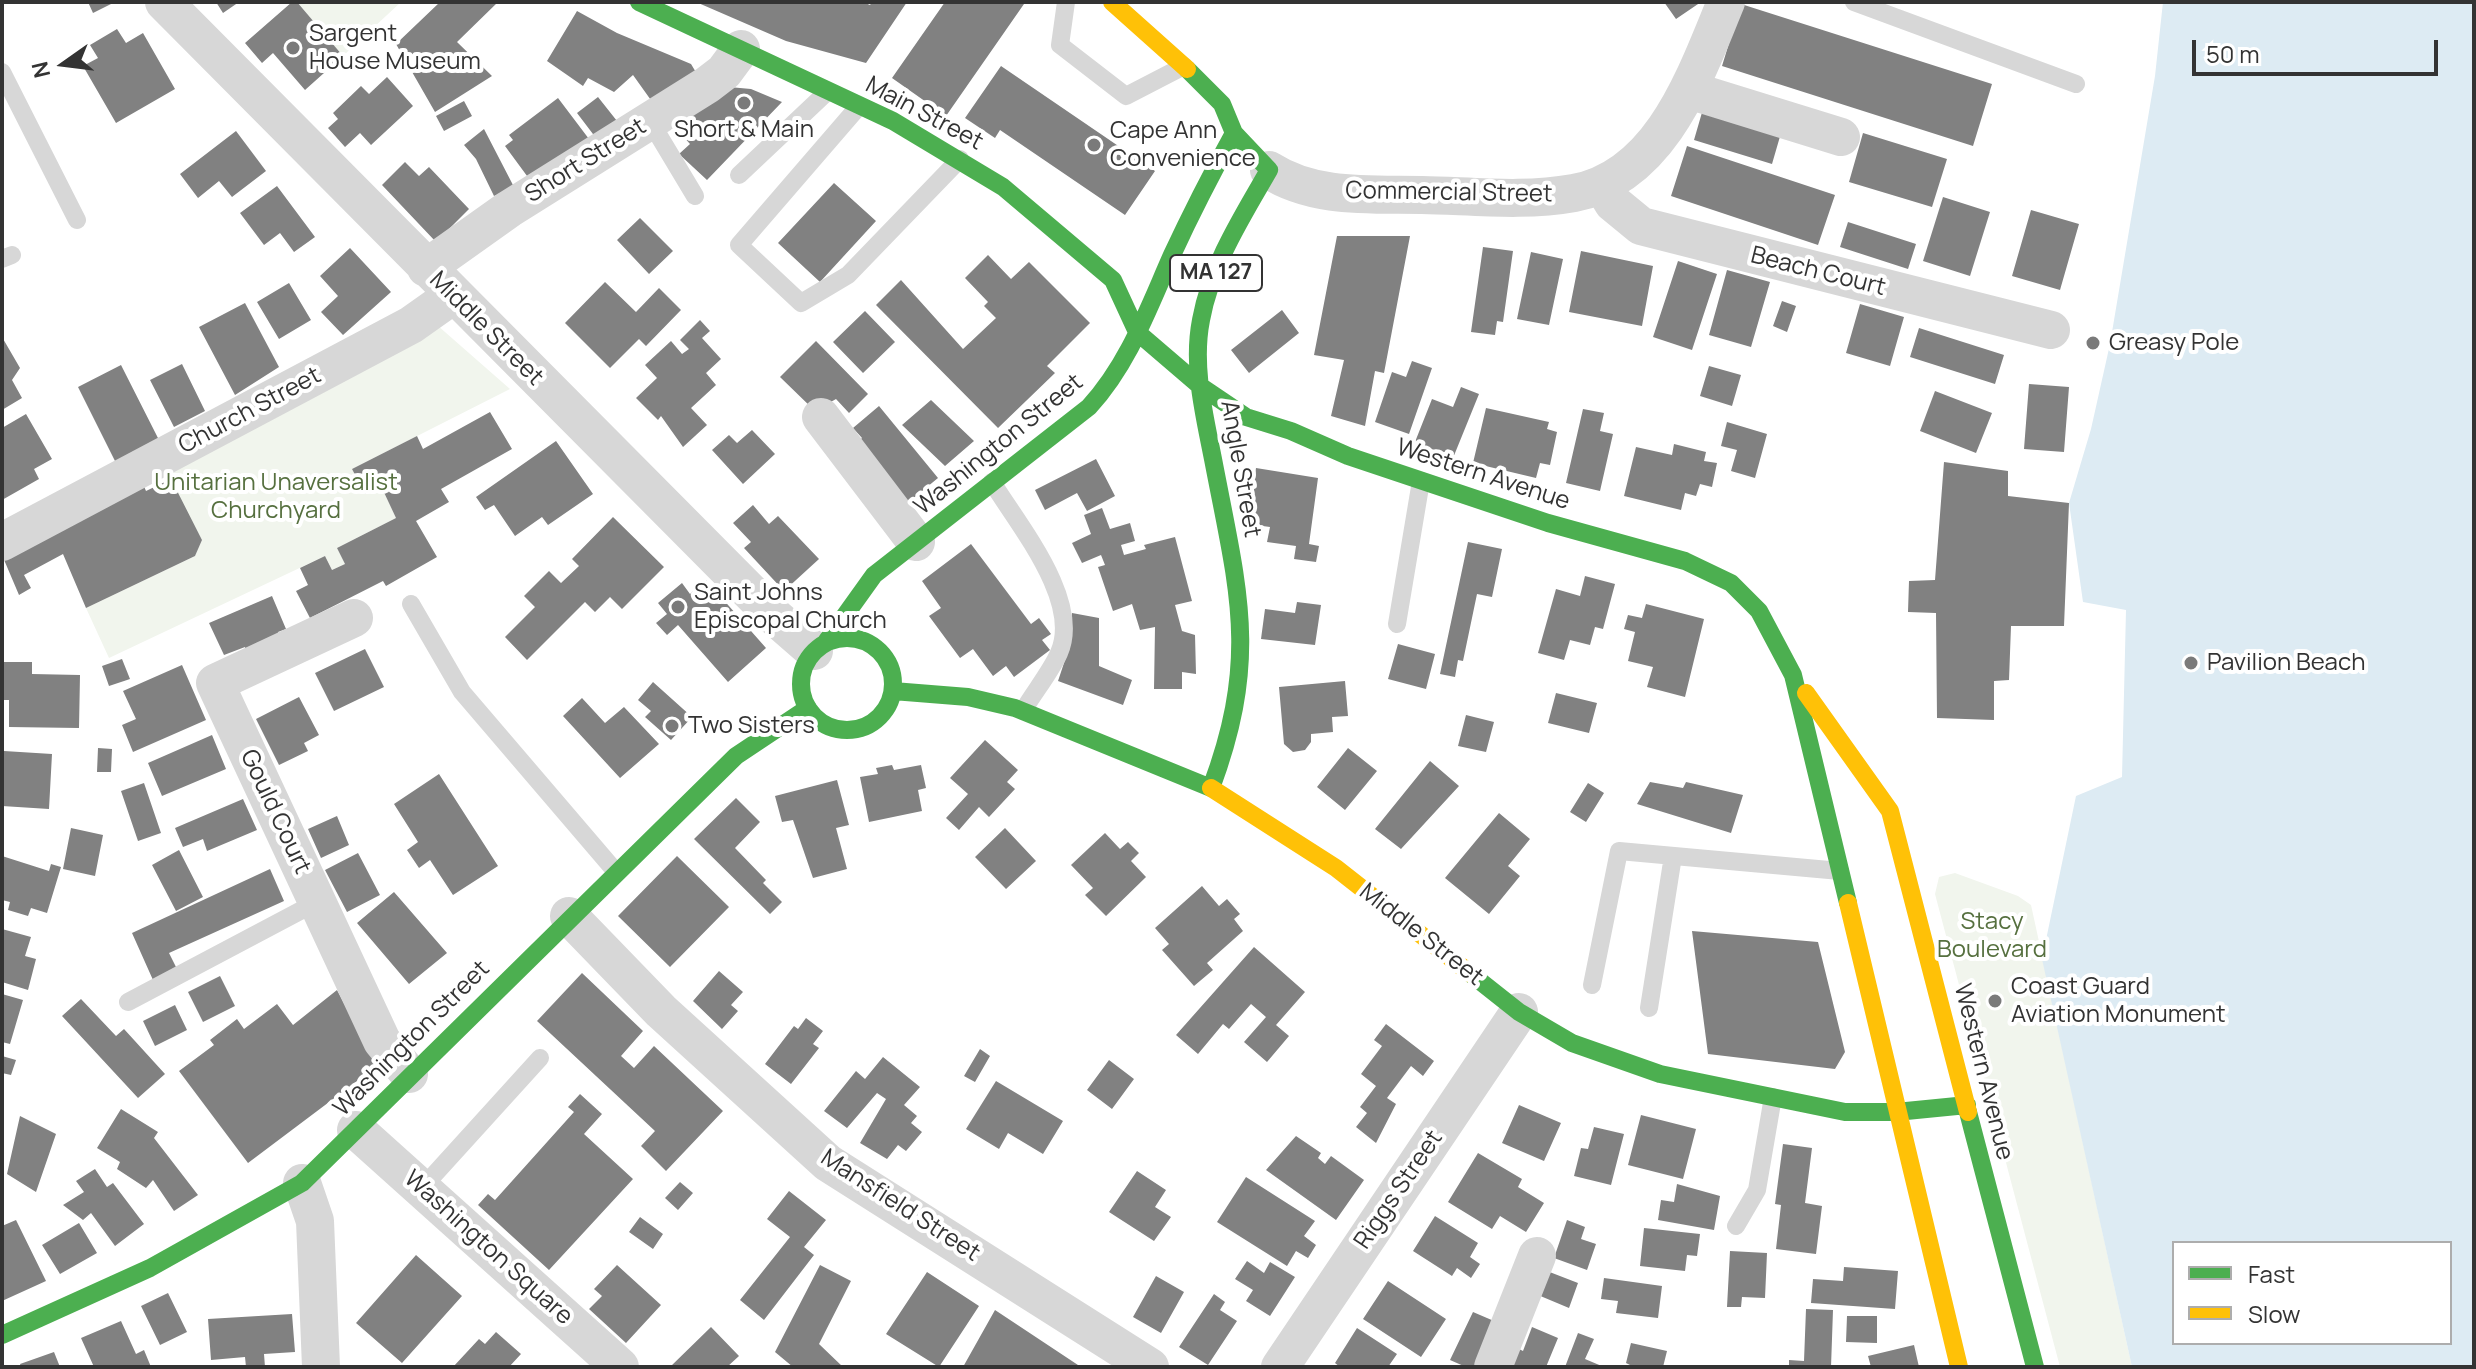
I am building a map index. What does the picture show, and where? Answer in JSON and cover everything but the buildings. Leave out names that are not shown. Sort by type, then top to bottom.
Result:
[{"type":"main road","name":"Main Street","points":[[639,2],[859,106],[961,159],[1126,276],[1137,332]]},
{"type":"main road","name":"Commercial Street","points":[[1112,2],[1222,104],[1234,133],[1269,170]]},
{"type":"main road","name":"Washington Street","points":[[820,647],[865,584],[1089,407],[1110,385],[1128,357],[1165,269],[1234,133]]},
{"type":"main road","name":"Angle Street","points":[[1211,788],[1228,742],[1237,696],[1242,623],[1200,386],[1198,345],[1202,315],[1221,262],[1269,170]]},
{"type":"main road","points":[[1126,276],[1221,262]]},
{"type":"main road","name":"Western Avenue","points":[[1137,332],[1200,386],[1246,417],[1421,481],[1714,573],[1731,583],[1759,611],[1793,675],[1890,811],[2035,1367]]},
{"type":"main road","points":[[854,638],[868,642],[888,663],[893,691],[881,716],[857,729],[829,726],[808,708],[801,678],[820,647],[854,638]]},
{"type":"main road","name":"Western Avenue","points":[[1793,675],[1959,1367]]},
{"type":"main road","name":"Middle Street","points":[[893,691],[968,697],[1023,711],[1211,788],[1336,868],[1519,1012],[1572,1043],[1614,1060],[1845,1112],[1896,1112],[1967,1105]]},
{"type":"main road","name":"Washington Street","points":[[2,1335],[150,1268],[302,1183],[569,916],[736,756],[808,708]]},
{"type":"street","name":"Middle Street","points":[[164,2],[452,296],[775,617],[820,647]]},
{"type":"street","name":"Commercial Street","points":[[1269,170],[1294,184],[1360,194],[1547,197],[1602,185],[1637,159],[1665,130],[1689,90],[1726,2]]},
{"type":"street","name":"Short Street","points":[[426,268],[509,209],[724,72],[741,49]]},
{"type":"street","points":[[1689,90],[1841,137]]},
{"type":"street","name":"Beach Court","points":[[1602,185],[1622,212],[1641,226],[1668,235],[2051,330]]},
{"type":"street","name":"Church Street","points":[[2,542],[411,325],[452,296]]},
{"type":"street","points":[[821,417],[916,542]]},
{"type":"street","name":"Gould Court","points":[[354,618],[215,683],[382,1041],[409,1074]]},
{"type":"street","name":"Mansfield Street","points":[[569,916],[661,1011],[828,1163],[1150,1367]]},
{"type":"street","name":"Riggs Street","points":[[1280,1367],[1519,1012]]},
{"type":"street","name":"Washington Square","points":[[356,1130],[620,1367]]},
{"type":"street","points":[[302,1183],[315,1221],[321,1367]]},
{"type":"street","points":[[1493,1367],[1537,1256]]},
{"type":"lane","points":[[1066,2],[1060,45],[1126,96],[1184,66]]},
{"type":"lane","points":[[1854,2],[2076,84]]},
{"type":"lane","points":[[2,72],[77,220]]},
{"type":"lane","points":[[739,175],[828,91]]},
{"type":"lane","points":[[859,106],[739,245],[801,303],[848,275],[961,159]]},
{"type":"lane","points":[[650,121],[695,196]]},
{"type":"lane","points":[[1397,624],[1421,481]]},
{"type":"lane","points":[[992,482],[1056,587],[1066,618],[1059,652],[1023,711]]},
{"type":"lane","points":[[411,604],[462,692],[616,872]]},
{"type":"lane","points":[[1592,985],[1619,851],[1840,871]]},
{"type":"lane","points":[[1649,1008],[1673,856]]},
{"type":"lane","points":[[128,1002],[317,902]]},
{"type":"lane","points":[[422,1188],[540,1058]]},
{"type":"lane","points":[[1736,1226],[1757,1190],[1773,1097]]},
{"type":"green space","points":[[297,2],[401,2],[343,56]]},
{"type":"green space","name":"Unitarian Unaversalist Churchyard","points":[[437,325],[510,389],[352,469],[365,493],[381,486],[396,518],[337,548],[345,564],[332,570],[325,556],[109,658],[86,608],[195,556],[202,540],[165,472]]},
{"type":"green space","name":"Stacy Boulevard","points":[[1955,873],[2018,896],[2031,905],[2132,1367],[2060,1367],[1935,894],[1939,877]]},
{"type":"shaded area","points":[[2163,2],[2474,2],[2474,1367],[2132,1367],[2042,959],[2076,796],[2122,777],[2126,610],[2083,602],[2069,503],[2091,429],[2110,344],[2155,76]]},
{"type":"traffic: fast","points":[[639,2],[893,121],[1003,187],[1113,280],[1137,332],[1200,386]]},
{"type":"traffic: fast","points":[[893,691],[968,697],[1015,708],[1211,788],[1236,700],[1240,624],[1230,547],[1200,390],[1199,337],[1212,280],[1238,224],[1269,170],[1234,133],[1222,104],[1187,69]]},
{"type":"traffic: fast","points":[[826,642],[874,575],[1089,407],[1103,390],[1127,354],[1187,224],[1234,133]]},
{"type":"traffic: fast","points":[[1200,386],[1246,417],[1291,431],[1348,456],[1548,523],[1685,561],[1731,583],[1759,611],[1793,675],[1848,903]]},
{"type":"traffic: fast","points":[[847,638],[865,642],[879,652],[889,666],[893,684],[889,702],[879,716],[865,726],[847,730],[829,726],[815,716],[805,702],[801,684],[805,666],[815,652],[829,642],[847,638]]},
{"type":"traffic: fast","points":[[2,1335],[150,1268],[302,1183],[736,756],[808,708]]},
{"type":"traffic: fast","points":[[1471,974],[1519,1012],[1572,1043],[1660,1074],[1845,1112],[1896,1112],[1967,1105]]},
{"type":"traffic: fast","points":[[1968,1112],[2035,1367]]},
{"type":"traffic: slow","points":[[1112,2],[1187,69]]},
{"type":"traffic: slow","points":[[1806,693],[1890,811],[1968,1112]]},
{"type":"traffic: slow","points":[[1211,788],[1336,868],[1471,974]]},
{"type":"traffic: slow","points":[[1848,903],[1959,1367]]},
{"type":"place","name":"Sargent House Museum","points":[[293,48]]},
{"type":"place","name":"Short & Main","points":[[744,103]]},
{"type":"place","name":"Cape Ann Convenience","points":[[1094,145]]},
{"type":"place","name":"Greasy Pole","points":[[2093,343]]},
{"type":"place","name":"Saint Johns Episcopal Church","points":[[678,607]]},
{"type":"place","name":"Pavilion Beach","points":[[2191,663]]},
{"type":"place","name":"Two Sisters","points":[[672,726]]},
{"type":"place","name":"Coast Guard Aviation Monument","points":[[1995,1001]]}]
